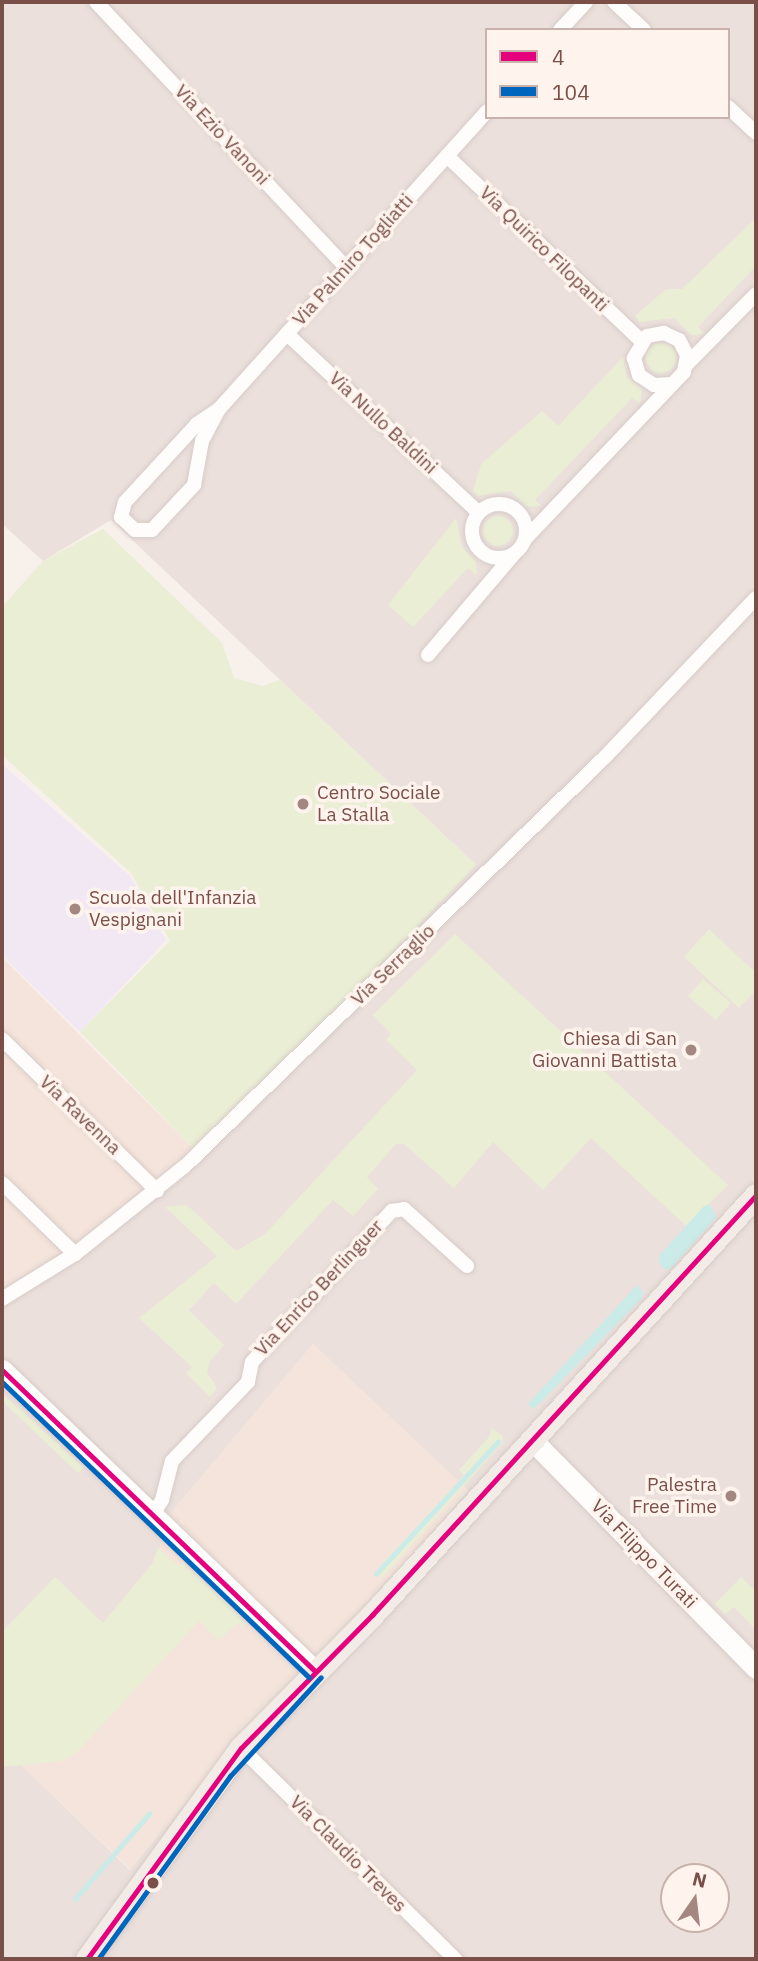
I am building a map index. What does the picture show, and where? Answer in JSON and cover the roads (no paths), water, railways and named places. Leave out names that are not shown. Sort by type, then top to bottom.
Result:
[{"type":"main road","points":[[87,1959],[242,1748],[532,1440],[756,1195]]},
{"type":"main road","points":[[2,1370],[315,1671]]},
{"type":"main road","name":"Via Filippo Turati","points":[[532,1440],[756,1668]]},
{"type":"street","name":"Via Ezio Vanoni","points":[[96,2],[348,269]]},
{"type":"street","points":[[563,28],[586,2]]},
{"type":"street","points":[[614,2],[642,28]]},
{"type":"street","points":[[730,109],[756,133]]},
{"type":"street","name":"Via Palmiro Togliatti","points":[[219,409],[202,441],[194,485],[152,530],[135,530],[121,517],[125,502],[197,424],[219,409],[348,269],[485,113]]},
{"type":"street","name":"Via Quirico Filopanti","points":[[447,156],[641,341]]},
{"type":"street","points":[[428,655],[526,538],[687,364],[756,295]]},
{"type":"street","points":[[671,384],[654,385],[639,375],[634,358],[641,341],[656,333],[672,335],[684,347],[687,364]]},
{"type":"street","name":"Via Nullo Baldini","points":[[287,334],[479,513]]},
{"type":"street","points":[[513,555],[488,556],[475,545],[472,528],[479,513],[495,504],[512,507],[525,520],[526,538]]},
{"type":"street","name":"Via Serraglio","points":[[2,1299],[75,1254],[158,1191],[605,757],[756,597]]},
{"type":"street","name":"Via Ravenna","points":[[2,1039],[158,1191]]},
{"type":"street","points":[[2,1183],[75,1254]]},
{"type":"street","name":"Via Enrico Berlinguer","points":[[153,1514],[162,1500],[172,1461],[248,1382],[251,1362],[392,1211],[404,1209],[467,1266]]},
{"type":"street","name":"Via Claudio Treves","points":[[242,1748],[455,1959]]},
{"type":"water","points":[[710,1205],[717,1217],[671,1269],[665,1270],[659,1263],[660,1255],[704,1206]]},
{"type":"water","points":[[637,1285],[643,1292],[642,1298],[534,1409],[528,1404]]},
{"type":"waterway","points":[[376,1574],[498,1442]]},
{"type":"waterway","points":[[75,1899],[149,1814]]},
{"type":"place","name":"Centro Sociale La Stalla","points":[[303,804]]},
{"type":"place","name":"Scuola dell'Infanzia Vespignani","points":[[75,909]]},
{"type":"place","name":"Chiesa di San Giovanni Battista","points":[[691,1050]]},
{"type":"place","name":"Palestra Free Time","points":[[731,1496]]}]
